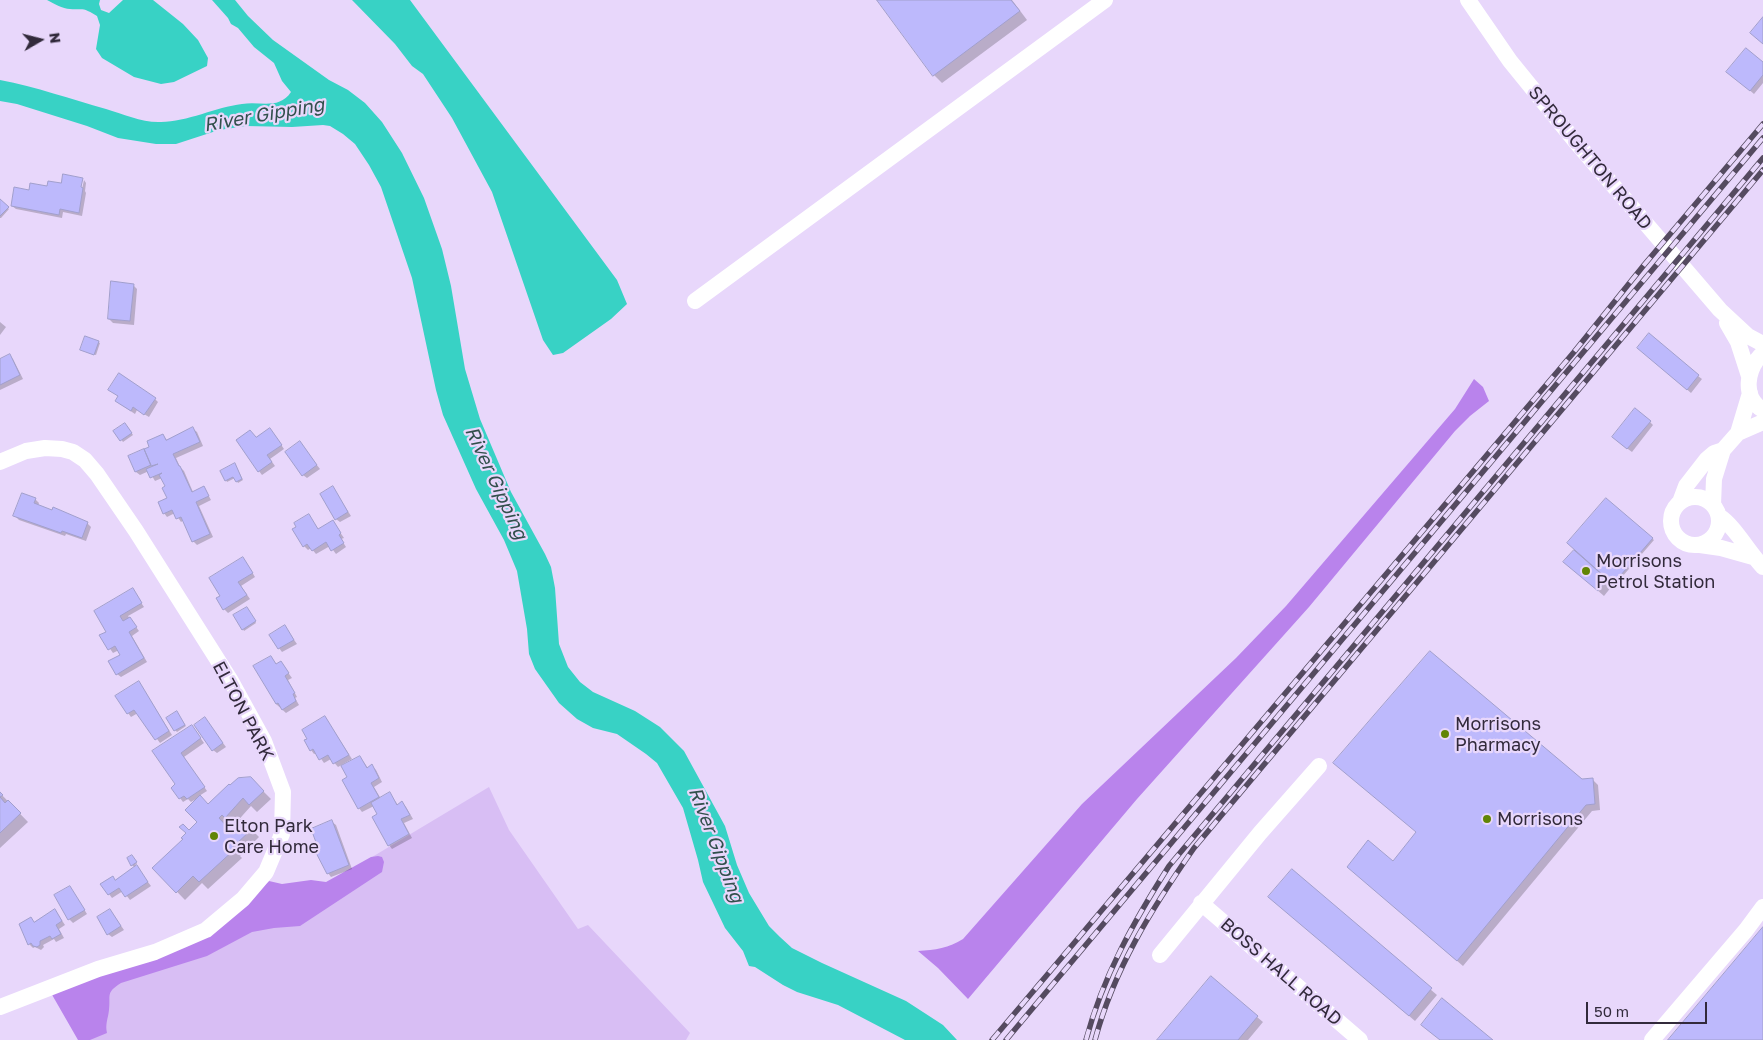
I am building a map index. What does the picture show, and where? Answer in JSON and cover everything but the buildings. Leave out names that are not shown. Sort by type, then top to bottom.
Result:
[{"type":"street","points":[[695,301],[1106,0]]},
{"type":"street","name":"SPROUGHTON ROAD","points":[[1468,0],[1516,69],[1575,141],[1720,310],[1748,336],[1763,344]]},
{"type":"street","name":"SPROUGHTON ROAD","points":[[1720,310],[1738,342],[1752,398],[1759,408],[1763,410]]},
{"type":"street","points":[[1738,433],[1753,365],[1763,353]]},
{"type":"street","points":[[1758,562],[1725,520],[1716,510],[1704,498],[1687,498],[1674,508],[1671,516],[1671,525],[1674,533],[1685,544],[1692,546],[1708,542],[1718,531],[1720,523],[1716,510],[1714,479],[1723,450],[1738,433],[1763,422]]},
{"type":"street","name":"ELTON PARK","points":[[0,462],[26,451],[45,448],[62,449],[79,456],[96,474],[136,531],[231,681],[264,741],[283,792],[282,834],[266,872],[243,900],[206,930],[155,952],[98,969],[0,1007]]},
{"type":"street","points":[[1680,502],[1686,486],[1698,469],[1714,453],[1723,450]]},
{"type":"street","points":[[1700,545],[1721,548],[1758,562]]},
{"type":"street","points":[[1160,955],[1201,903],[1319,766]]},
{"type":"street","name":"BOSS HALL ROAD","points":[[1201,903],[1360,1040]]},
{"type":"street","points":[[1652,1040],[1746,930],[1763,907]]},
{"type":"shaded area","points":[[1474,379],[1483,387],[1489,401],[1455,431],[1309,607],[1137,799],[968,999],[938,968],[918,951],[942,948],[963,939],[1082,804],[1236,658],[1286,606],[1455,409]]},
{"type":"shaded area","points":[[489,787],[509,830],[578,929],[588,925],[690,1033],[686,1040],[85,1040],[65,985],[327,884]]},
{"type":"shaded area","points":[[371,857],[382,857],[384,862],[382,872],[300,926],[252,932],[207,956],[121,983],[113,989],[110,995],[106,1024],[107,1033],[90,1040],[78,1040],[47,986],[209,927],[269,881],[282,884],[311,880],[326,882]]},
{"type":"water","points":[[47,0],[100,0],[101,10],[109,13],[123,0],[153,0],[183,24],[198,40],[208,58],[207,66],[174,82],[161,84],[134,77],[102,58],[96,49],[100,25],[97,16],[89,11],[64,8]]},
{"type":"water","name":"River Gipping","points":[[212,0],[235,0],[248,16],[273,40],[365,103],[382,122],[402,153],[424,198],[442,249],[451,286],[465,369],[480,419],[511,492],[551,567],[555,588],[559,644],[568,667],[580,682],[593,692],[635,711],[660,727],[684,751],[725,826],[737,865],[749,893],[769,926],[780,937],[792,948],[906,1001],[943,1025],[957,1040],[905,1040],[838,1005],[797,992],[755,967],[749,966],[743,951],[725,928],[703,882],[683,808],[657,763],[617,734],[593,728],[577,719],[559,703],[535,669],[529,654],[527,629],[517,571],[504,540],[476,489],[443,415],[412,278],[381,187],[355,144],[330,126],[323,125],[292,127],[246,126],[219,130],[176,144],[156,144],[118,138],[17,104],[0,101],[0,80],[140,120],[161,122],[181,120],[249,103],[275,103],[286,98],[291,92],[282,81],[274,63],[254,47],[238,28],[231,24]]},
{"type":"water","points":[[352,0],[410,0],[617,280],[627,304],[611,319],[563,353],[553,355],[543,340],[492,192],[452,118],[423,74],[412,66],[395,44]]},
{"type":"railway","points":[[992,1040],[1574,352],[1644,265],[1763,124]]},
{"type":"railway","points":[[1006,1040],[1763,138]]},
{"type":"railway","points":[[1086,1040],[1101,994],[1121,950],[1169,866],[1763,158]]},
{"type":"railway","points":[[1095,1040],[1113,988],[1136,940],[1163,893],[1194,848],[1763,170]]},
{"type":"place","name":"Morrisons Petrol Station","points":[[1586,571]]},
{"type":"place","name":"Morrisons Pharmacy","points":[[1445,734]]},
{"type":"place","name":"Morrisons","points":[[1487,819]]},
{"type":"place","name":"Elton Park Care Home","points":[[214,836]]}]
